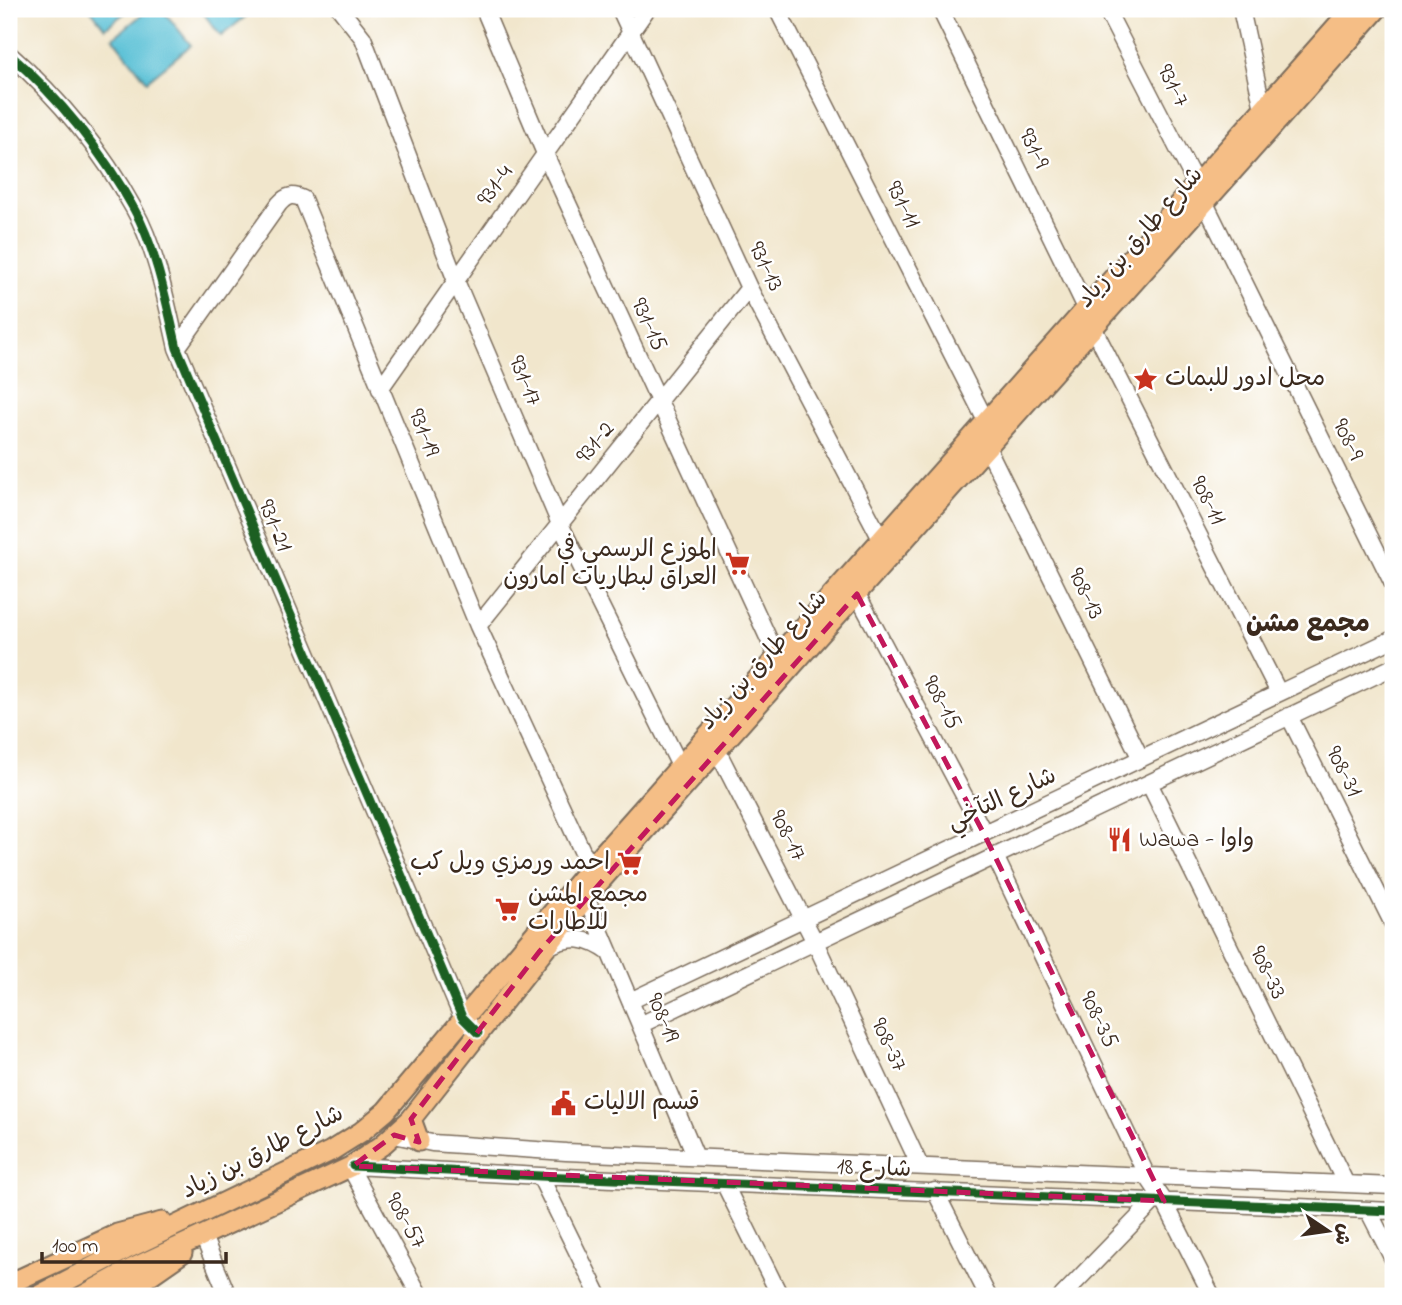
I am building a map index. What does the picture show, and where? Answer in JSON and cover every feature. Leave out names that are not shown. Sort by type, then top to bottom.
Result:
[{"type":"main road","name":"شارع طارق بن زياد","points":[[38,1296],[125,1250],[331,1151],[361,1132],[397,1098],[462,1017],[590,868],[1352,9]]},
{"type":"main road","name":"شارع طارق بن زياد","points":[[82,1296],[133,1268],[351,1166],[394,1135],[411,1119],[539,952],[586,897],[988,449],[1377,9]]},
{"type":"main road","points":[[411,1119],[419,1141]]},
{"type":"main road","points":[[9,1284],[117,1234],[191,1218]]},
{"type":"main road","points":[[120,1296],[167,1266],[201,1236]]},
{"type":"street","name":"931-17","points":[[340,9],[363,38],[456,281],[560,524],[680,766]]},
{"type":"street","name":"931-15","points":[[485,9],[546,156],[777,657]]},
{"type":"street","name":"931-13","points":[[620,9],[749,288],[881,539]]},
{"type":"street","name":"931-4","points":[[380,389],[647,9]]},
{"type":"street","name":"931-11","points":[[777,9],[986,421]]},
{"type":"street","name":"931-9","points":[[940,9],[1086,309]]},
{"type":"street","name":"931-7","points":[[1106,9],[1196,184]]},
{"type":"street","points":[[1241,9],[1263,109]]},
{"type":"street","name":"931-21","points":[[9,54],[45,85],[95,150],[135,210],[162,285],[177,348],[462,1017],[478,1033]]},
{"type":"street","name":"931-19","points":[[177,348],[279,204],[285,197],[295,195],[303,199],[478,626],[590,868]]},
{"type":"street","name":"908-9","points":[[1205,203],[1393,584]]},
{"type":"street","name":"931-2","points":[[478,626],[749,288]]},
{"type":"street","name":"908-11","points":[[1094,328],[1279,694]]},
{"type":"street","name":"908-13","points":[[988,449],[1141,759]]},
{"type":"street","name":"908-15","points":[[857,594],[984,833]]},
{"type":"street","name":"شارع التآخي","points":[[630,1001],[1393,639]]},
{"type":"street","name":"شارع التآخي","points":[[640,1025],[1393,667]]},
{"type":"street","name":"908-31","points":[[1289,716],[1393,924]]},
{"type":"street","points":[[1210,726],[1222,748]]},
{"type":"street","name":"908-17","points":[[717,750],[815,942]]},
{"type":"street","name":"908-33","points":[[1149,783],[1346,1184]]},
{"type":"street","name":"908-35","points":[[995,856],[1147,1176],[1212,1296]]},
{"type":"street","name":"908-19","points":[[586,897],[696,1157]]},
{"type":"street","points":[[539,952],[556,942],[572,938],[588,940],[610,953]]},
{"type":"street","name":"908-37","points":[[815,942],[920,1166]]},
{"type":"street","name":"شارع 18","points":[[394,1135],[419,1141],[581,1152],[1393,1186]]},
{"type":"street","points":[[580,1178],[581,1152]]},
{"type":"street","name":"شارع 18","points":[[351,1166],[580,1178],[1393,1211]]},
{"type":"street","name":"908-57","points":[[351,1166],[420,1296]]},
{"type":"street","points":[[540,1176],[598,1296]]},
{"type":"street","points":[[724,1183],[780,1296]]},
{"type":"street","points":[[935,1191],[988,1296]]},
{"type":"street","points":[[1062,1296],[1160,1200]]},
{"type":"street","points":[[1368,1210],[1393,1259]]},
{"type":"street","points":[[201,1236],[229,1296]]},
{"type":"highlighted area","points":[[857,594],[984,834],[1164,1201],[353,1166],[394,1135],[419,1142],[411,1119],[539,952]]},
{"type":"water","points":[[90,9],[130,9],[105,28]]},
{"type":"water","points":[[149,9],[162,9],[191,45],[147,81],[113,38]]},
{"type":"water","points":[[200,9],[255,9],[221,36]]},
{"type":"cycle path","points":[[9,54],[45,88],[78,126],[108,166],[142,224],[160,277],[177,348],[462,1017],[478,1033]]},
{"type":"cycle path","points":[[353,1166],[1393,1211]]},
{"type":"place","name":"محل ادور للبمات","points":[[1145,379]]},
{"type":"place","name":"الموزع الرسمي في العراق لبطاريات امارون","points":[[737,564]]},
{"type":"place","name":"Wawa - واوا","points":[[1119,840]]},
{"type":"place","name":"احمد ورمزي ويل كب","points":[[630,863]]},
{"type":"place","name":"مجمع المشن للاطارات","points":[[508,909]]},
{"type":"place","name":"قسم الاليات","points":[[564,1103]]},
{"type":"district","name":"مجمع مشن","points":[[1308,625]]}]
